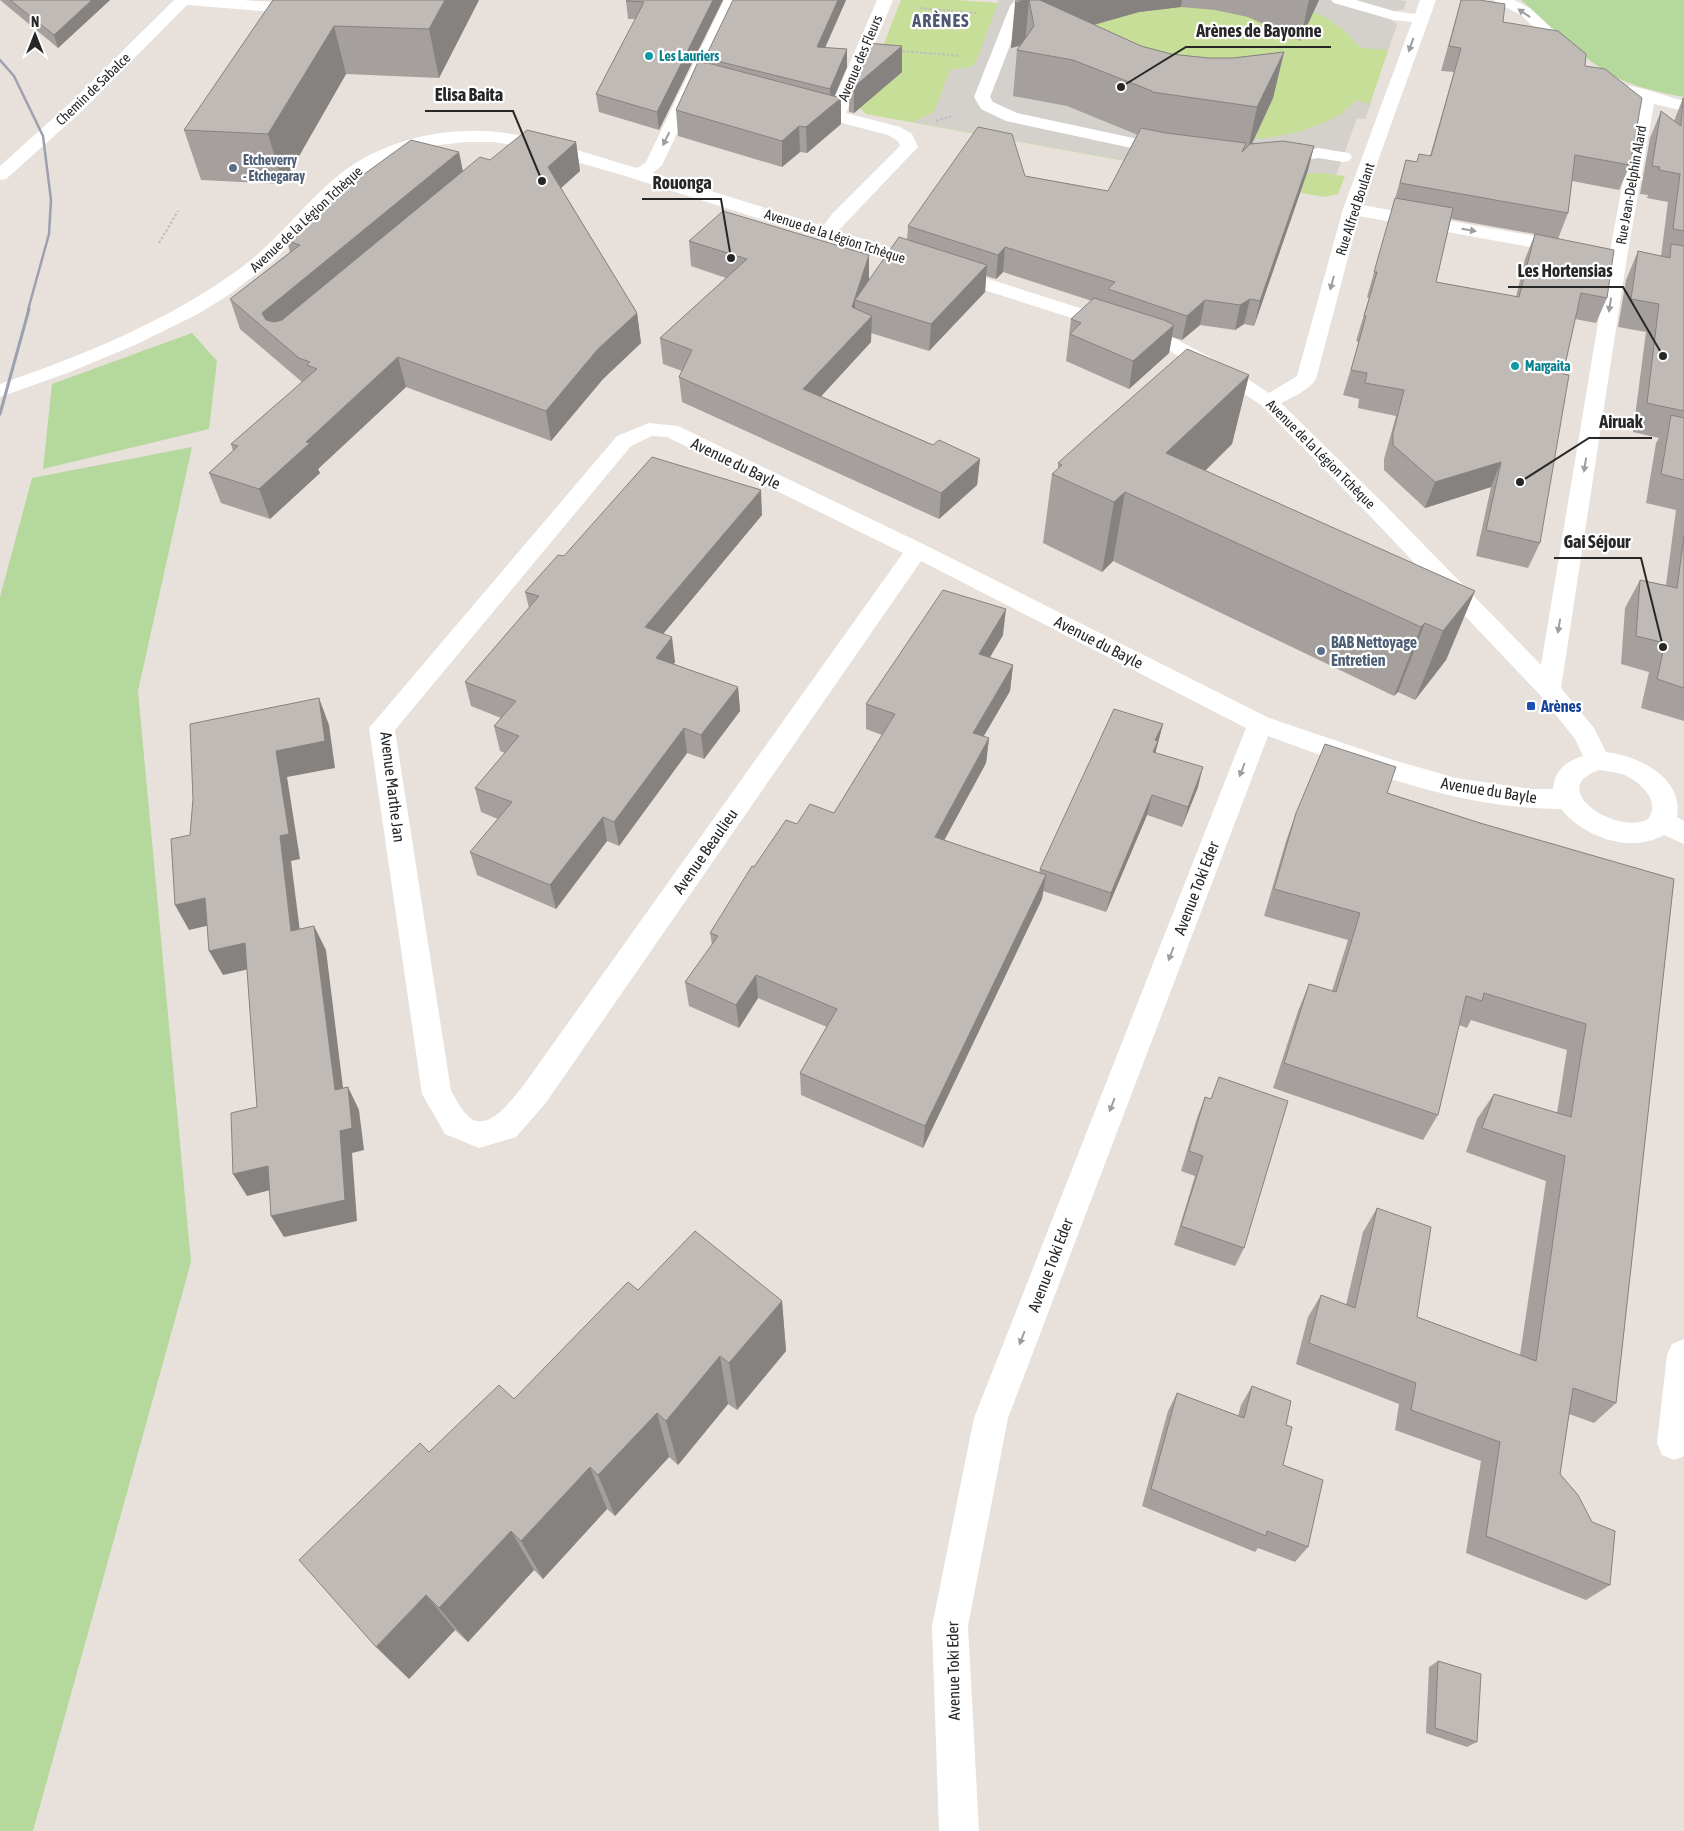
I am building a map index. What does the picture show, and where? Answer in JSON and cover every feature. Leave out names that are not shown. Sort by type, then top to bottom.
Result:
[{"type":"street","points":[[184,0],[286,8]]},
{"type":"street","name":"Chemin de Sabalce","points":[[0,175],[74,110],[184,0]]},
{"type":"street","points":[[640,174],[654,165],[702,82],[732,0]]},
{"type":"street","name":"Avenue des Fleurs","points":[[836,116],[885,0]]},
{"type":"street","points":[[1023,0],[1018,6],[982,97],[987,105],[1012,116],[1162,150],[1189,154]]},
{"type":"street","points":[[1339,0],[1393,15],[1420,20]]},
{"type":"street","name":"Rue Alfred Boulant","points":[[1268,401],[1286,393],[1306,379],[1352,209],[1428,0]]},
{"type":"street","points":[[1502,0],[1526,12],[1582,63]]},
{"type":"street","points":[[1613,83],[1647,97],[1684,106]]},
{"type":"street","name":"Rue Jean-Delphin Alard","points":[[1549,688],[1610,256],[1647,97]]},
{"type":"street","name":"Avenue des Fleurs","points":[[790,103],[894,131],[906,138],[909,147],[838,218],[827,233]]},
{"type":"street","name":"Avenue de la Légion Tchèque","points":[[0,391],[112,348],[159,326],[209,298],[247,274],[280,246],[364,164],[407,147],[451,138],[497,137],[517,148],[640,174],[1167,342],[1225,373],[1268,401],[1384,517],[1549,688],[1585,734],[1598,761]]},
{"type":"street","points":[[1262,161],[1318,153],[1343,157]]},
{"type":"street","points":[[1352,209],[1610,256]]},
{"type":"street","name":"Avenue du Bayle","points":[[649,429],[671,432],[917,550],[1260,724],[1387,768],[1456,788],[1531,799],[1568,799]]},
{"type":"street","name":"Avenue Marthe Jan","points":[[479,1135],[456,1125],[437,1094],[382,728],[624,441],[649,429]]},
{"type":"street","name":"Avenue Beaulieu","points":[[479,1135],[505,1128],[534,1096],[917,550]]},
{"type":"street","name":"Avenue Toki Eder","points":[[959,1831],[950,1626],[991,1418],[1260,724]]},
{"type":"street","points":[[1598,761],[1614,762],[1646,775],[1657,786],[1664,799],[1666,810],[1662,821],[1652,829],[1638,833],[1622,833],[1605,829],[1589,821],[1576,810],[1568,799],[1565,788],[1568,777],[1574,769],[1585,763],[1598,761]]},
{"type":"street","points":[[1662,821],[1684,834]]},
{"type":"street","points":[[1674,1443],[1684,1355]]},
{"type":"path","points":[[919,8],[979,13]]},
{"type":"path","points":[[902,51],[968,57]]},
{"type":"path","points":[[159,243],[178,211]]},
{"type":"green space","points":[[901,0],[956,0],[998,3],[999,0],[1406,1],[1404,9],[1394,11],[1391,20],[1397,24],[1365,119],[1357,118],[1336,175],[1345,176],[1338,194],[1324,197],[866,114],[859,107]]},
{"type":"green space","points":[[1521,0],[1684,0],[1684,97],[1639,86],[1614,76],[1589,60]]},
{"type":"green space","points":[[192,333],[217,361],[209,429],[43,469],[52,384]]},
{"type":"green space","points":[[192,447],[138,691],[191,1262],[33,1831],[0,1831],[0,597],[32,478]]},
{"type":"shaded area","points":[[999,0],[1041,0],[1032,99],[1063,105],[1067,104],[1105,122],[1127,128],[1243,140],[1299,132],[1341,114],[1357,100],[1371,104],[1365,119],[1357,118],[1336,175],[1325,173],[1306,174],[1292,191],[913,122],[934,112],[950,70],[971,67],[976,62]]},
{"type":"shaded area","points":[[1287,0],[1406,1],[1404,9],[1394,11],[1391,20],[1397,24],[1388,50],[1361,48],[1345,31],[1325,17]]},
{"type":"building","points":[[10,0],[92,0],[54,35]]},
{"type":"building","points":[[273,0],[445,0],[429,29],[334,26],[268,134],[184,130]]},
{"type":"building","points":[[627,0],[713,0],[657,112],[596,94],[644,2]]},
{"type":"building","points":[[733,0],[838,0],[817,47],[847,49],[830,89],[705,58]]},
{"type":"building","points":[[1029,0],[1040,0],[1141,46],[1171,54],[1208,58],[1233,58],[1284,52],[1257,107],[1152,92],[1073,60],[1017,50],[1034,26]]},
{"type":"building","points":[[1461,0],[1479,0],[1505,4],[1503,22],[1558,31],[1586,54],[1585,66],[1605,69],[1642,98],[1630,165],[1575,155],[1568,213],[1400,183],[1406,160],[1417,162],[1419,154],[1431,156],[1461,48],[1449,46]]},
{"type":"building","points":[[867,43],[902,46],[854,87],[849,86]]},
{"type":"building","points":[[698,62],[841,98],[806,127],[799,126],[782,141],[676,110]]},
{"type":"building","points":[[1683,98],[1684,231],[1673,229],[1680,174],[1659,170],[1660,167],[1652,166],[1661,111],[1681,126]]},
{"type":"building","points":[[978,127],[1012,134],[1025,176],[1108,191],[1141,128],[1246,143],[1242,152],[1250,144],[1283,141],[1314,146],[1260,301],[1250,299],[1240,305],[1205,300],[1187,316],[1108,289],[1115,282],[1005,247],[998,255],[908,226]]},
{"type":"building","points":[[527,130],[576,142],[548,167],[637,313],[598,349],[546,411],[398,357],[306,442],[310,443],[259,489],[209,473],[238,446],[231,444],[317,369],[307,365],[310,362],[299,358],[230,299],[300,245],[287,241],[310,223],[301,220],[411,140],[459,152],[262,313],[266,320],[274,322],[282,320],[480,157],[490,160]]},
{"type":"building","points":[[1395,198],[1453,208],[1436,282],[1519,297],[1535,234],[1614,250],[1607,298],[1581,293],[1563,374],[1569,375],[1540,543],[1486,530],[1501,462],[1435,482],[1393,445],[1393,433],[1404,390],[1365,383],[1367,373],[1351,370],[1377,272],[1374,272]]},
{"type":"building","points":[[723,211],[869,255],[852,307],[872,316],[803,389],[933,445],[939,440],[980,459],[941,493],[679,377],[692,350],[660,338],[747,259],[689,241]]},
{"type":"building","points":[[899,237],[987,265],[931,324],[855,300]]},
{"type":"building","points":[[1671,244],[1684,246],[1684,411],[1647,403],[1659,304],[1631,299],[1638,251],[1670,258]]},
{"type":"building","points":[[1094,298],[1164,320],[1174,325],[1133,361],[1070,334],[1081,323],[1071,319]]},
{"type":"building","points":[[1187,349],[1249,375],[1166,453],[1475,591],[1443,631],[1425,623],[1421,627],[1125,492],[1114,502],[1052,474],[1062,465],[1058,463]]},
{"type":"building","points":[[1671,415],[1684,418],[1684,480],[1661,474]]},
{"type":"building","points":[[652,457],[761,490],[645,627],[672,637],[656,658],[738,687],[701,735],[684,728],[614,822],[603,817],[550,885],[470,852],[512,802],[475,788],[519,736],[494,726],[516,701],[465,682],[539,596],[525,592],[558,555],[564,556]]},
{"type":"building","points":[[1684,536],[1684,688],[1657,679],[1665,643],[1636,636],[1640,580],[1677,588]]},
{"type":"building","points":[[943,590],[1006,609],[979,654],[1013,665],[973,733],[989,738],[935,837],[1046,875],[925,1126],[800,1073],[837,1009],[756,975],[736,1005],[685,982],[718,936],[710,933],[752,866],[754,867],[786,820],[797,824],[810,804],[834,813],[895,714],[866,704]]},
{"type":"building","points":[[319,698],[325,741],[276,751],[289,834],[280,836],[291,931],[314,926],[335,1090],[348,1087],[352,1128],[340,1131],[345,1200],[271,1216],[268,1166],[233,1174],[231,1113],[257,1107],[245,943],[209,951],[205,898],[175,905],[171,839],[190,835],[193,799],[190,724]]},
{"type":"building","points":[[1114,709],[1163,724],[1155,740],[1158,741],[1153,752],[1203,767],[1188,807],[1152,795],[1111,893],[1040,869]]},
{"type":"building","points":[[1325,744],[1396,767],[1387,793],[1480,823],[1674,879],[1616,1403],[1573,1388],[1560,1474],[1578,1495],[1592,1522],[1615,1531],[1610,1585],[1486,1536],[1500,1442],[1411,1410],[1416,1383],[1309,1343],[1321,1295],[1355,1308],[1377,1208],[1431,1227],[1417,1317],[1536,1361],[1565,1156],[1482,1128],[1494,1094],[1571,1117],[1586,1024],[1484,993],[1482,1001],[1466,996],[1438,1115],[1284,1063],[1309,984],[1336,992],[1360,913],[1274,889],[1296,813]]},
{"type":"building","points":[[1219,1077],[1288,1101],[1244,1248],[1181,1226],[1203,1156],[1189,1151],[1205,1097],[1211,1099]]},
{"type":"building","points":[[695,1231],[782,1301],[729,1363],[720,1356],[666,1421],[657,1413],[598,1475],[590,1467],[521,1541],[511,1531],[439,1608],[426,1595],[376,1647],[299,1560],[420,1443],[429,1452],[499,1385],[514,1399],[628,1282],[638,1290]]},
{"type":"building","points":[[1252,1386],[1291,1401],[1286,1425],[1292,1427],[1283,1465],[1323,1480],[1308,1547],[1267,1531],[1266,1536],[1151,1489],[1177,1393],[1244,1418]]},
{"type":"building","points":[[1438,1661],[1481,1674],[1477,1742],[1435,1728]]},
{"type":"railway","points":[[0,60],[14,76],[43,136],[51,200],[49,234],[28,310]]},
{"type":"railway","points":[[0,414],[29,309]]},
{"type":"place","name":"Les Lauriers","points":[[649,56]]},
{"type":"place","name":"Arènes de Bayonne","points":[[1121,87]]},
{"type":"place","name":"Etcheverry - Etchegaray","points":[[233,168]]},
{"type":"place","name":"Elisa Baita","points":[[542,181]]},
{"type":"place","name":"Rouonga","points":[[731,258]]},
{"type":"place","name":"Les Hortensias","points":[[1663,356]]},
{"type":"place","name":"Margaita","points":[[1515,366]]},
{"type":"place","name":"Airuak","points":[[1520,482]]},
{"type":"place","name":"Gai Séjour","points":[[1663,647]]},
{"type":"place","name":"BAB Nettoyage Entretien","points":[[1321,651]]},
{"type":"place","name":"Arènes","points":[[1531,706]]},
{"type":"district","name":"ARÈNES","points":[[941,20]]}]
